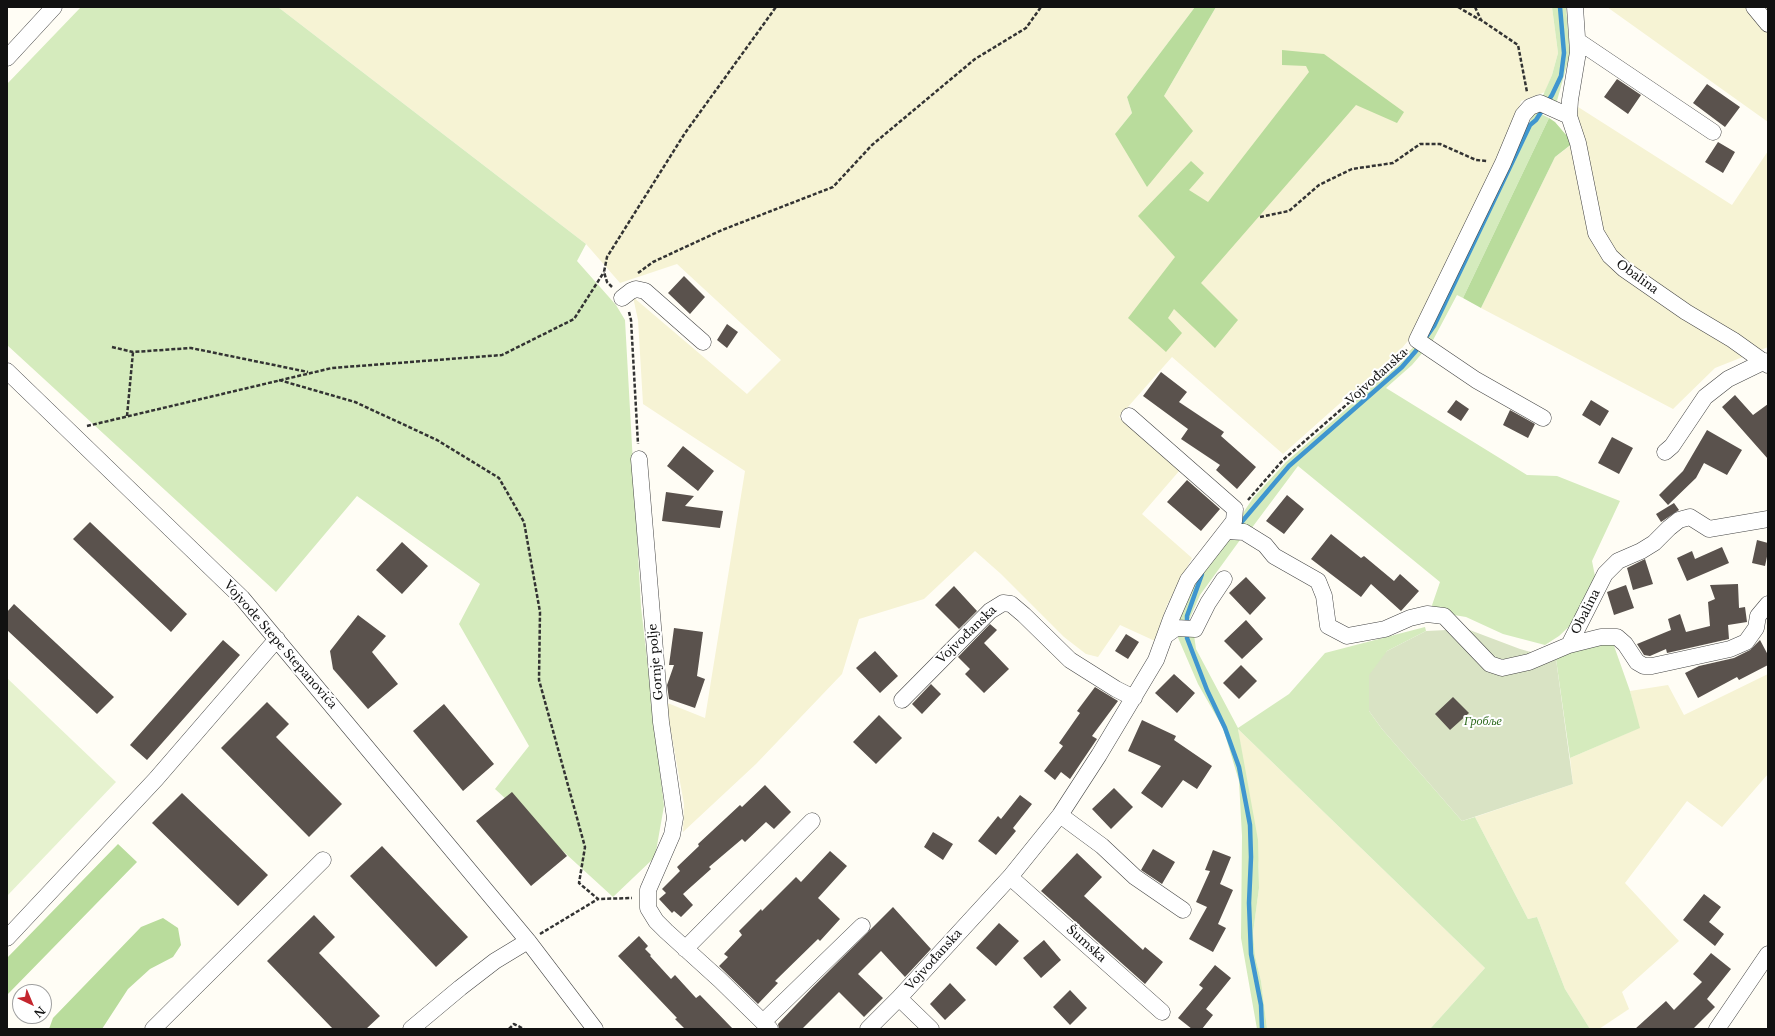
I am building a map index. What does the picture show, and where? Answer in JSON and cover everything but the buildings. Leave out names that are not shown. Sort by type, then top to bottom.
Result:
[{"type":"street","points":[[7,58],[54,7]]},
{"type":"street","points":[[1417,340],[1503,163],[1523,115],[1535,105],[1563,114],[1570,100],[1578,52],[1575,7]]},
{"type":"street","points":[[1754,7],[1768,24]]},
{"type":"street","points":[[1578,41],[1713,132]]},
{"type":"street","name":"Obalina","points":[[1563,114],[1578,143],[1596,233],[1610,256],[1624,269],[1686,312],[1733,340],[1766,363]]},
{"type":"street","points":[[622,298],[631,291],[645,291],[703,342]]},
{"type":"street","name":"Vojvođanska","points":[[1417,340],[1476,380],[1543,418]]},
{"type":"street","points":[[1665,452],[1672,446],[1705,396],[1728,380],[1766,363]]},
{"type":"street","name":"Vojvode Stepe Stepanovića","points":[[7,371],[242,598],[528,941],[595,1029]]},
{"type":"street","points":[[1130,416],[1235,510],[1233,529],[1265,545],[1274,556],[1318,581],[1324,596],[1328,626],[1347,636],[1386,628],[1410,618],[1427,614],[1444,616],[1490,664],[1502,668],[1529,662],[1570,645]]},
{"type":"street","name":"Gornje polje","points":[[639,459],[661,722],[674,818],[672,835],[648,890],[648,898]]},
{"type":"street","name":"Obalina","points":[[1570,645],[1605,574],[1618,561],[1641,551],[1654,543],[1679,520],[1690,517],[1709,529],[1768,519]]},
{"type":"street","name":"Vojvođanska","points":[[868,1029],[900,998],[1010,877],[1060,814],[1134,698],[1156,660],[1170,632],[1188,580],[1233,529]]},
{"type":"street","points":[[1170,632],[1195,629],[1208,603],[1224,579]]},
{"type":"street","name":"Vojvođanska","points":[[902,700],[990,612],[1003,603],[1011,604],[1024,615],[1070,660],[1116,689],[1134,698]]},
{"type":"street","name":"Obalina","points":[[1570,645],[1601,637],[1617,637],[1625,644],[1637,662],[1644,666],[1652,666],[1730,649],[1746,642],[1756,628],[1758,616],[1768,604]]},
{"type":"street","points":[[7,938],[156,779],[277,639]]},
{"type":"street","points":[[1060,814],[1102,846],[1135,877],[1183,910]]},
{"type":"street","points":[[685,949],[812,821]]},
{"type":"street","points":[[153,1029],[324,860]]},
{"type":"street","name":"Šumska","points":[[1010,877],[1162,1012]]},
{"type":"street","points":[[648,898],[648,908],[656,921],[766,1025],[862,926]]},
{"type":"street","points":[[411,1029],[495,961],[528,941]]},
{"type":"street","points":[[1717,1029],[1768,954]]},
{"type":"street","points":[[900,998],[931,1029]]},
{"type":"path","points":[[69,431],[126,416],[332,368],[502,355],[574,319],[604,272],[607,257],[685,133],[776,7]]},
{"type":"path","points":[[634,276],[653,262],[715,233],[833,186],[872,145],[975,59],[1026,28],[1041,7]]},
{"type":"path","points":[[1458,7],[1481,20],[1518,45],[1535,105]]},
{"type":"path","points":[[1475,7],[1481,20]]},
{"type":"path","points":[[1260,217],[1289,211],[1319,185],[1352,169],[1392,163],[1420,144],[1440,144],[1476,160],[1503,163]]},
{"type":"path","points":[[604,272],[607,282],[627,304],[631,320],[639,459]]},
{"type":"path","name":"Vojvođanska","points":[[1233,529],[1250,496],[1283,460],[1383,373],[1417,340]]},
{"type":"path","points":[[112,347],[133,352],[191,348],[311,373]]},
{"type":"path","points":[[126,416],[133,352]]},
{"type":"path","points":[[279,380],[355,402],[437,440],[499,478],[524,522],[540,612],[539,680],[585,847],[579,883],[598,899]]},
{"type":"path","points":[[528,941],[598,899],[648,898]]},
{"type":"path","points":[[509,1029],[514,1024],[524,1029]]},
{"type":"shaded area","points":[[278,7],[1195,7],[1127,97],[1132,113],[1115,134],[1164,96],[1216,7],[1552,7],[1558,53],[1552,75],[1545,92],[1521,101],[1506,147],[1418,329],[1402,348],[1283,454],[1172,357],[1119,417],[1180,470],[1142,514],[1192,558],[1167,605],[1155,641],[1120,625],[1098,657],[1086,654],[1064,637],[1001,574],[975,551],[924,599],[859,619],[842,674],[756,764],[683,832],[684,804],[671,732],[660,700],[705,718],[745,471],[643,404],[638,320],[633,297],[747,394],[781,360],[677,264],[620,283],[586,244]]},
{"type":"shaded area","points":[[1607,7],[1768,7],[1768,122]]},
{"type":"shaded area","points":[[1575,105],[1732,205],[1768,151],[1768,347],[1715,368],[1673,409],[1481,308],[1555,157],[1583,136]]},
{"type":"shaded area","points":[[1768,674],[1768,774],[1722,827],[1687,801],[1625,883],[1679,941],[1622,992],[1629,1009],[1599,1029],[1590,1029],[1565,989],[1537,917],[1528,919],[1475,817],[1573,784],[1570,758],[1639,728],[1630,691],[1668,685],[1684,715]]},
{"type":"shaded area","points":[[1238,729],[1485,968],[1430,1029],[1267,1029],[1261,981],[1255,956],[1253,933],[1259,888],[1259,867]]},
{"type":"green space","points":[[81,7],[278,7],[586,244],[577,261],[616,305],[625,320],[641,607],[664,806],[655,857],[613,897],[495,789],[529,746],[459,624],[480,584],[357,496],[276,592],[7,345],[7,84]]},
{"type":"green space","points":[[1195,7],[1216,7],[1164,96],[1193,131],[1147,187],[1115,134],[1132,113],[1127,97]]},
{"type":"green space","points":[[1552,7],[1566,7],[1570,54],[1555,108],[1541,100],[1552,75],[1558,53]]},
{"type":"green space","points":[[1282,50],[1324,54],[1404,112],[1397,123],[1356,105],[1201,283],[1238,320],[1215,348],[1174,309],[1168,318],[1182,333],[1166,352],[1128,318],[1175,257],[1138,216],[1191,161],[1204,173],[1189,190],[1208,202],[1309,72],[1306,66],[1282,65]]},
{"type":"green space","points":[[1535,111],[1549,118],[1463,298],[1457,295],[1432,342],[1424,334]]},
{"type":"green space","points":[[1549,118],[1555,122],[1573,143],[1555,157],[1481,308],[1463,298]]},
{"type":"green space","points":[[1416,345],[1424,351],[1412,365],[1386,388],[1527,475],[1557,476],[1620,501],[1592,561],[1596,581],[1575,621],[1559,636],[1545,645],[1503,634],[1466,617],[1430,611],[1440,582],[1298,466],[1251,529],[1235,525],[1253,498],[1286,462]]},
{"type":"green space","points":[[1223,538],[1240,540],[1200,595],[1190,618],[1176,623],[1185,596]]},
{"type":"green space","points":[[1425,627],[1426,631],[1387,651],[1369,711],[1382,729],[1462,821],[1475,817],[1528,919],[1537,917],[1565,989],[1590,1029],[1430,1029],[1485,968],[1238,729],[1258,840],[1259,888],[1253,933],[1255,956],[1261,981],[1267,1029],[1257,1029],[1241,938],[1242,836],[1239,781],[1223,728],[1198,684],[1176,633],[1194,635],[1196,649],[1238,728],[1289,694],[1325,653]]},
{"type":"green space","name":"Гробље","points":[[1467,629],[1520,649],[1556,659],[1573,784],[1462,821],[1382,729],[1369,711],[1369,675],[1387,651],[1426,631]]},
{"type":"green space","points":[[1613,643],[1630,691],[1640,728],[1570,758],[1556,659],[1567,652]]},
{"type":"green space","points":[[7,678],[116,782],[7,896]]},
{"type":"green space","points":[[118,844],[137,862],[18,984],[12,984],[12,990],[7,995],[7,958]]},
{"type":"green space","points":[[163,918],[178,928],[181,945],[173,957],[150,969],[128,989],[102,1029],[49,1029],[53,1018],[141,927]]},
{"type":"waterway","points":[[1427,336],[1434,326],[1530,125],[1536,120],[1552,95],[1561,76],[1564,53],[1560,7]]},
{"type":"waterway","points":[[1239,525],[1289,466],[1402,367],[1421,345]]},
{"type":"waterway","points":[[1202,574],[1187,616],[1187,638],[1207,690],[1225,728],[1239,767],[1250,825],[1251,857],[1249,903],[1251,954],[1261,1005],[1262,1029]]}]
